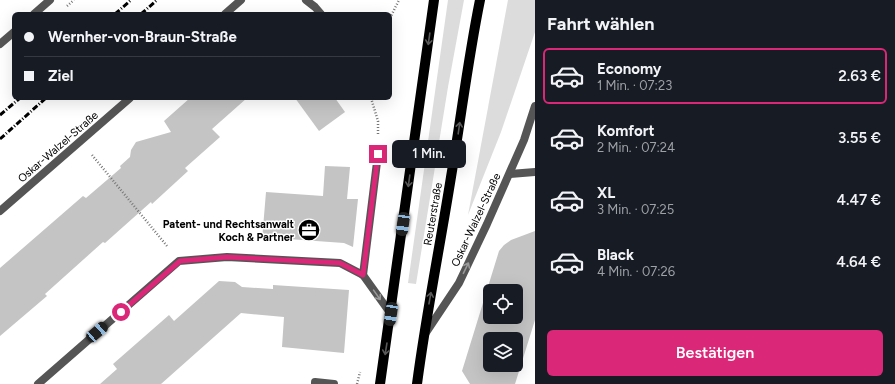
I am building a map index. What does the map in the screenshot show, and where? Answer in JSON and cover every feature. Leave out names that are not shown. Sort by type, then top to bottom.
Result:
[{"type":"main road","points":[[380,384],[434,0]]},
{"type":"main road","name":"Reuterstraße","points":[[417,384],[452,176],[471,44],[480,0]]},
{"type":"street","points":[[36,12],[50,0]]},
{"type":"street","points":[[227,12],[241,0]]},
{"type":"street","points":[[306,0],[319,12]]},
{"type":"street","points":[[0,44],[12,34]]},
{"type":"street","name":"Oskar-Walzel-Straße","points":[[0,211],[128,100]]},
{"type":"street","name":"Oskar-Walzel-Straße","points":[[424,336],[459,283],[510,174],[524,140],[535,106]]},
{"type":"street","points":[[363,275],[378,154]]},
{"type":"street","points":[[510,174],[535,172]]},
{"type":"street","points":[[38,384],[180,261],[227,257],[340,263],[363,275],[391,314]]},
{"type":"street","points":[[315,384],[315,382],[334,384]]},
{"type":"path","points":[[392,14],[399,0]]},
{"type":"path","points":[[372,100],[378,121],[378,154]]},
{"type":"path","points":[[81,142],[180,261]]},
{"type":"shaded area","points":[[448,0],[464,0],[448,87],[416,284],[408,283]]},
{"type":"shaded area","points":[[508,0],[535,0],[535,32],[501,132],[468,215]]},
{"type":"building","points":[[188,100],[245,100],[212,129],[220,137],[185,168],[188,171],[152,204],[151,202],[105,243],[103,242],[45,294],[47,296],[0,336],[0,268],[83,196],[86,198],[121,168],[120,166],[130,157],[131,150],[136,142],[171,132],[164,121]]},
{"type":"building","points":[[296,100],[336,100],[345,112],[319,131]]},
{"type":"building","points":[[325,166],[350,167],[347,199],[358,199],[353,247],[344,243],[275,238],[262,240],[266,192],[323,196]]},
{"type":"building","points":[[535,231],[535,320],[523,358],[523,332],[483,332],[483,372],[519,372],[515,384],[470,384],[462,371],[483,303],[483,324],[523,324],[523,284],[489,284],[499,251],[511,240]]},
{"type":"building","points":[[219,281],[235,282],[242,287],[273,289],[273,285],[349,290],[344,353],[282,347],[284,317],[241,313],[161,384],[100,384],[117,369],[113,364],[169,315],[174,321]]},
{"type":"railway","points":[[117,12],[131,0]]},
{"type":"railway","points":[[143,12],[157,0]]},
{"type":"railway","points":[[0,115],[18,100]]},
{"type":"railway","points":[[0,139],[44,100]]},
{"type":"place","name":"Patent- und Rechtsanwalt Koch & Partner","points":[[309,230]]},
{"type":"route","points":[[121,312],[180,261],[227,257],[340,263],[363,275],[378,154]]}]
